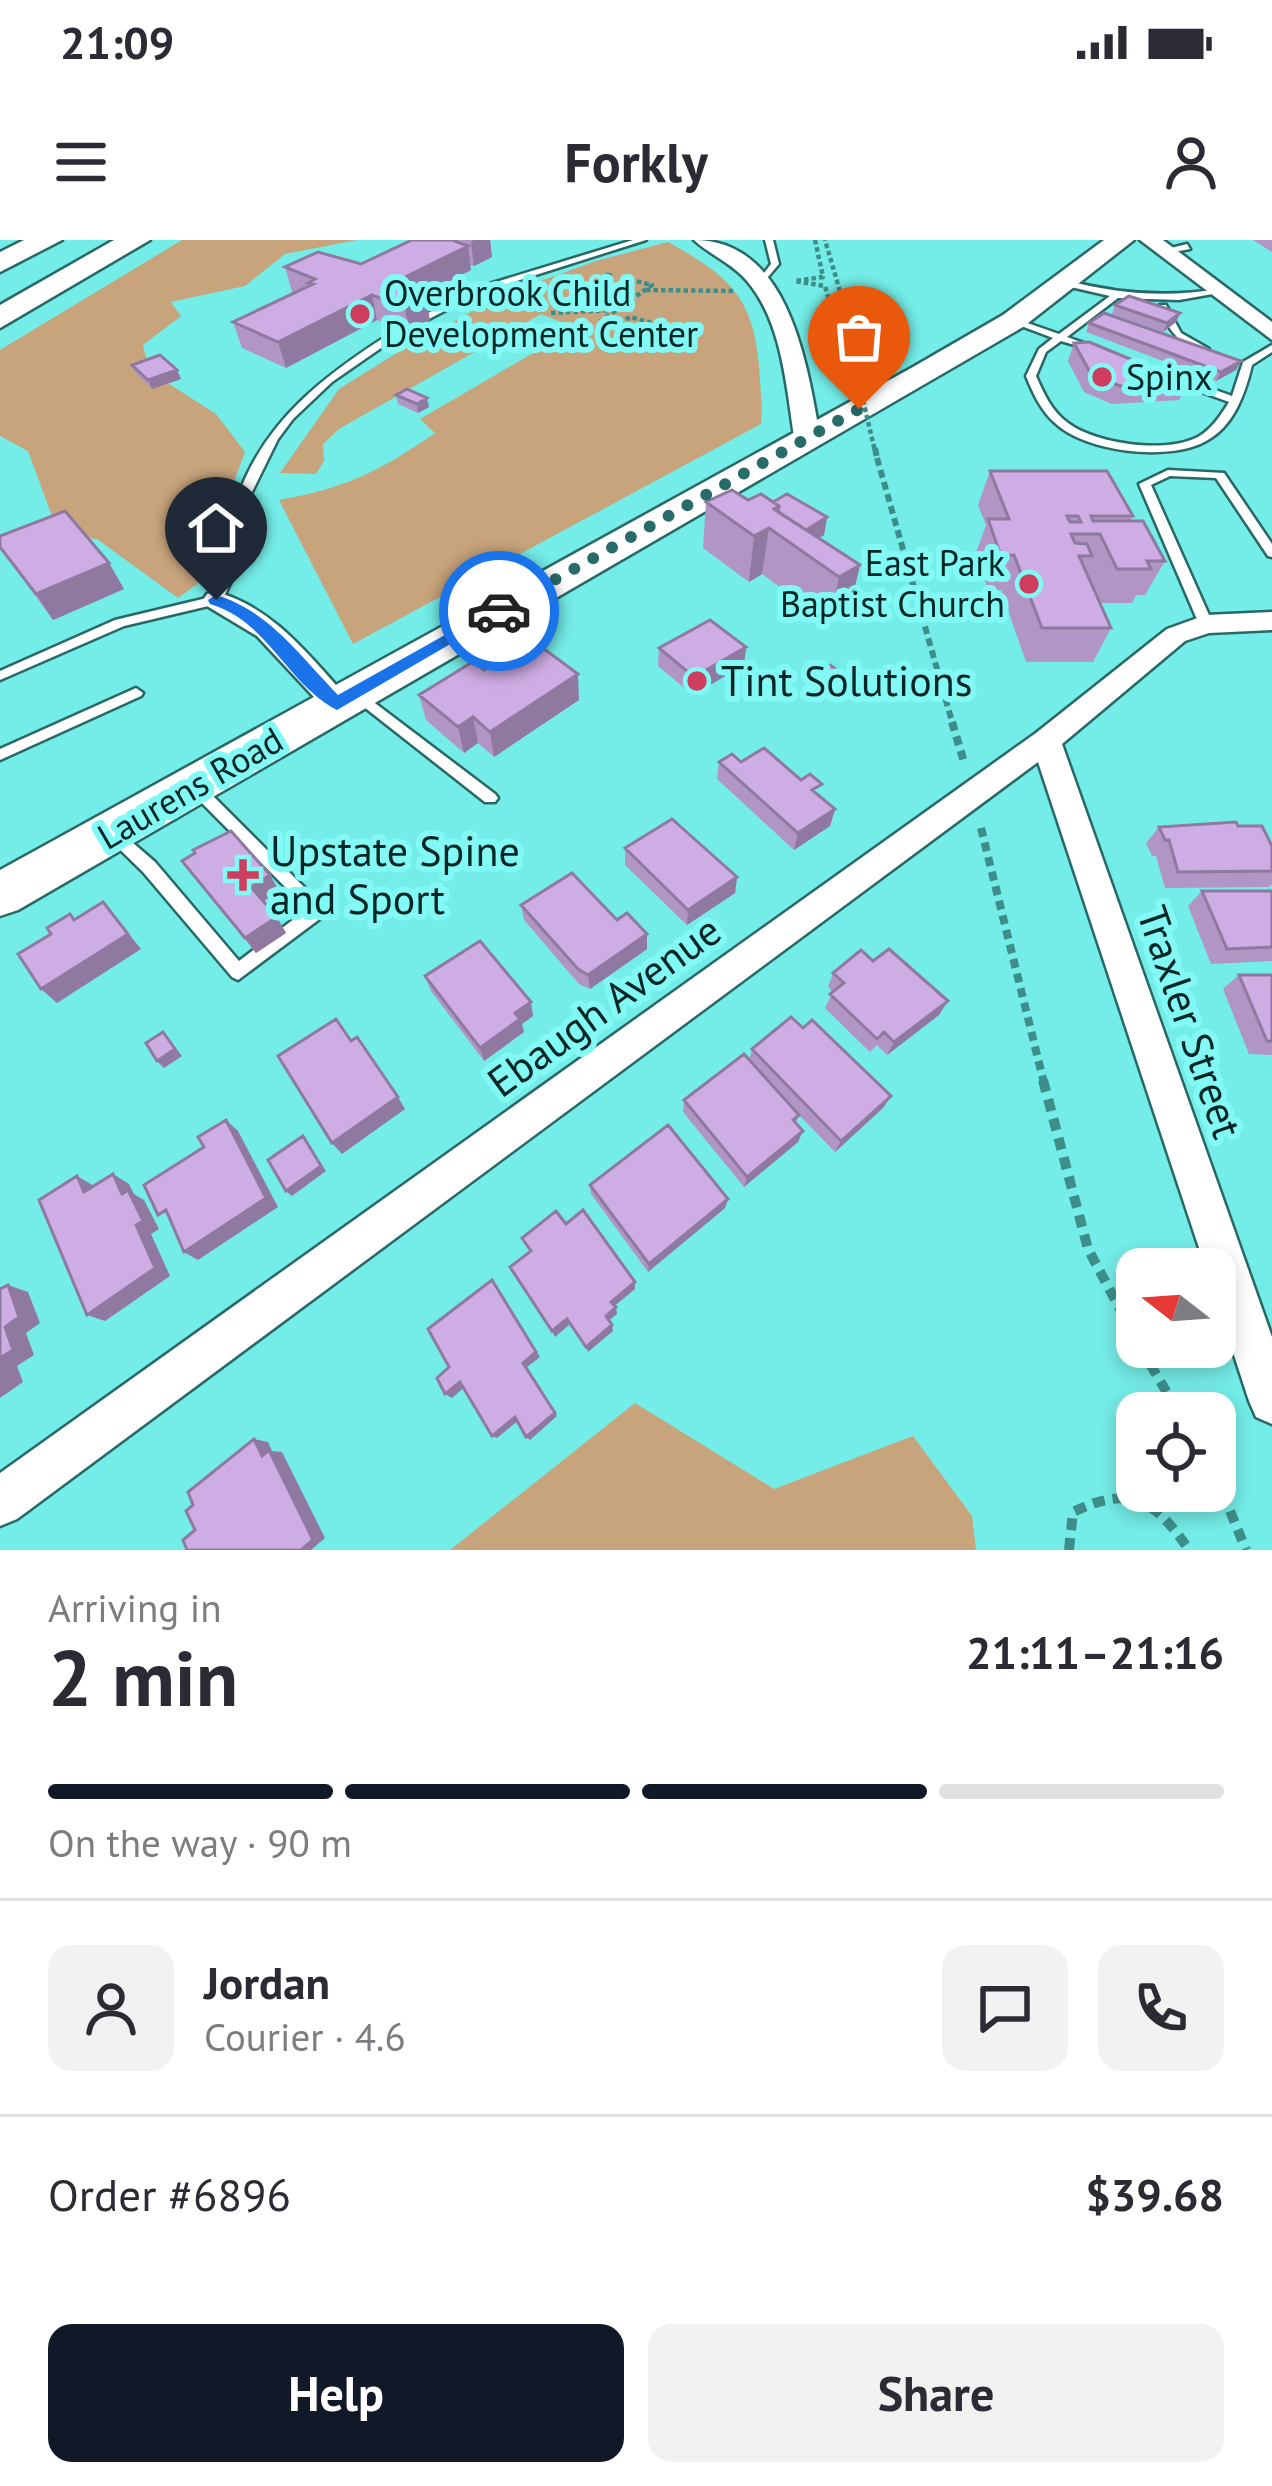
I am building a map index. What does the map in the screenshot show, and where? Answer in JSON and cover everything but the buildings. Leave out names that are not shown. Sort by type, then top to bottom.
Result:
[{"type":"highway","points":[[6,260],[46,240]]},
{"type":"highway","points":[[0,297],[116,240]]},
{"type":"highway","points":[[0,318],[134,240]]},
{"type":"main road","name":"Laurens Road","points":[[0,895],[1013,321],[1121,240]]},
{"type":"street","points":[[704,240],[739,260],[754,286],[779,309],[793,350],[807,436]]},
{"type":"street","points":[[1156,245],[1272,333]]},
{"type":"street","points":[[216,600],[239,608],[259,623],[346,699]]},
{"type":"street","name":"Ebaugh Avenue","points":[[0,1502],[1046,741],[1176,635],[1206,624],[1272,621]]},
{"type":"street","name":"Traxler Street","points":[[1046,741],[1272,1401]]},
{"type":"lane","points":[[422,319],[476,291],[642,240]]},
{"type":"lane","points":[[754,286],[775,264],[769,240]]},
{"type":"lane","points":[[1156,245],[1187,247]]},
{"type":"lane","points":[[1065,283],[1114,298],[1219,292]]},
{"type":"lane","points":[[1114,298],[1042,351],[1031,376],[1040,400],[1058,421],[1086,436],[1115,444],[1190,445],[1203,438],[1237,401],[1247,364],[1272,348]]},
{"type":"lane","points":[[1160,298],[1177,334],[1204,350],[1247,364]]},
{"type":"lane","points":[[1013,321],[1112,356]]},
{"type":"lane","points":[[1,677],[120,623],[216,600],[232,567],[234,532],[244,494],[281,429],[320,383],[402,330]]},
{"type":"lane","points":[[1152,370],[1237,401]]},
{"type":"lane","points":[[1206,624],[1145,484],[1168,473],[1220,475],[1272,553]]},
{"type":"lane","points":[[0,754],[136,693]]},
{"type":"lane","points":[[346,699],[490,798]]},
{"type":"lane","points":[[111,833],[149,867],[238,972],[319,910],[194,786]]},
{"type":"path","points":[[793,280],[823,277],[821,240]]},
{"type":"path","points":[[821,240],[968,778]]},
{"type":"path","points":[[793,280],[825,286],[835,322],[849,322],[821,240]]},
{"type":"path","points":[[595,272],[610,275],[599,290],[616,293],[628,278],[652,285],[598,323],[610,328],[630,317],[652,323],[642,331]]},
{"type":"path","points":[[793,280],[831,282]]},
{"type":"path","points":[[644,290],[754,286]]},
{"type":"path","points":[[551,313],[616,310]]},
{"type":"path","points":[[981,826],[1076,1212],[1088,1249],[1116,1301]]},
{"type":"path","points":[[1069,1550],[1073,1512],[1110,1495],[1142,1499],[1156,1508],[1168,1517],[1189,1550]]},
{"type":"path","points":[[1230,1512],[1246,1550]]},
{"type":"shaded area","points":[[182,240],[357,240],[285,254],[245,286],[171,302],[181,316],[143,345],[149,371],[216,414],[245,452],[225,506],[221,567],[178,598],[97,539],[59,535],[28,451],[0,436],[0,350]]},
{"type":"shaded area","points":[[668,242],[721,277],[743,304],[756,342],[761,424],[353,644],[279,500],[342,484],[397,458],[435,433],[420,419],[576,328],[541,314],[339,429],[323,444],[324,461],[316,474],[280,473],[339,389],[502,295],[596,261]]},
{"type":"shaded area","points":[[635,1403],[774,1489],[913,1436],[972,1516],[976,1550],[450,1550]]},
{"type":"way so far","points":[[499,611],[859,409]]},
{"type":"place","name":"Overbrook Child Development Center","points":[[360,314]]},
{"type":"place","name":"Spinx","points":[[1102,377]]},
{"type":"place","name":"East Park Baptist Church","points":[[1029,584]]},
{"type":"place","name":"Tint Solutions","points":[[697,681]]},
{"type":"place","name":"Upstate Spine and Sport","points":[[243,875]]},
{"type":"route","points":[[216,600],[239,608],[259,623],[337,704],[499,611]]}]
